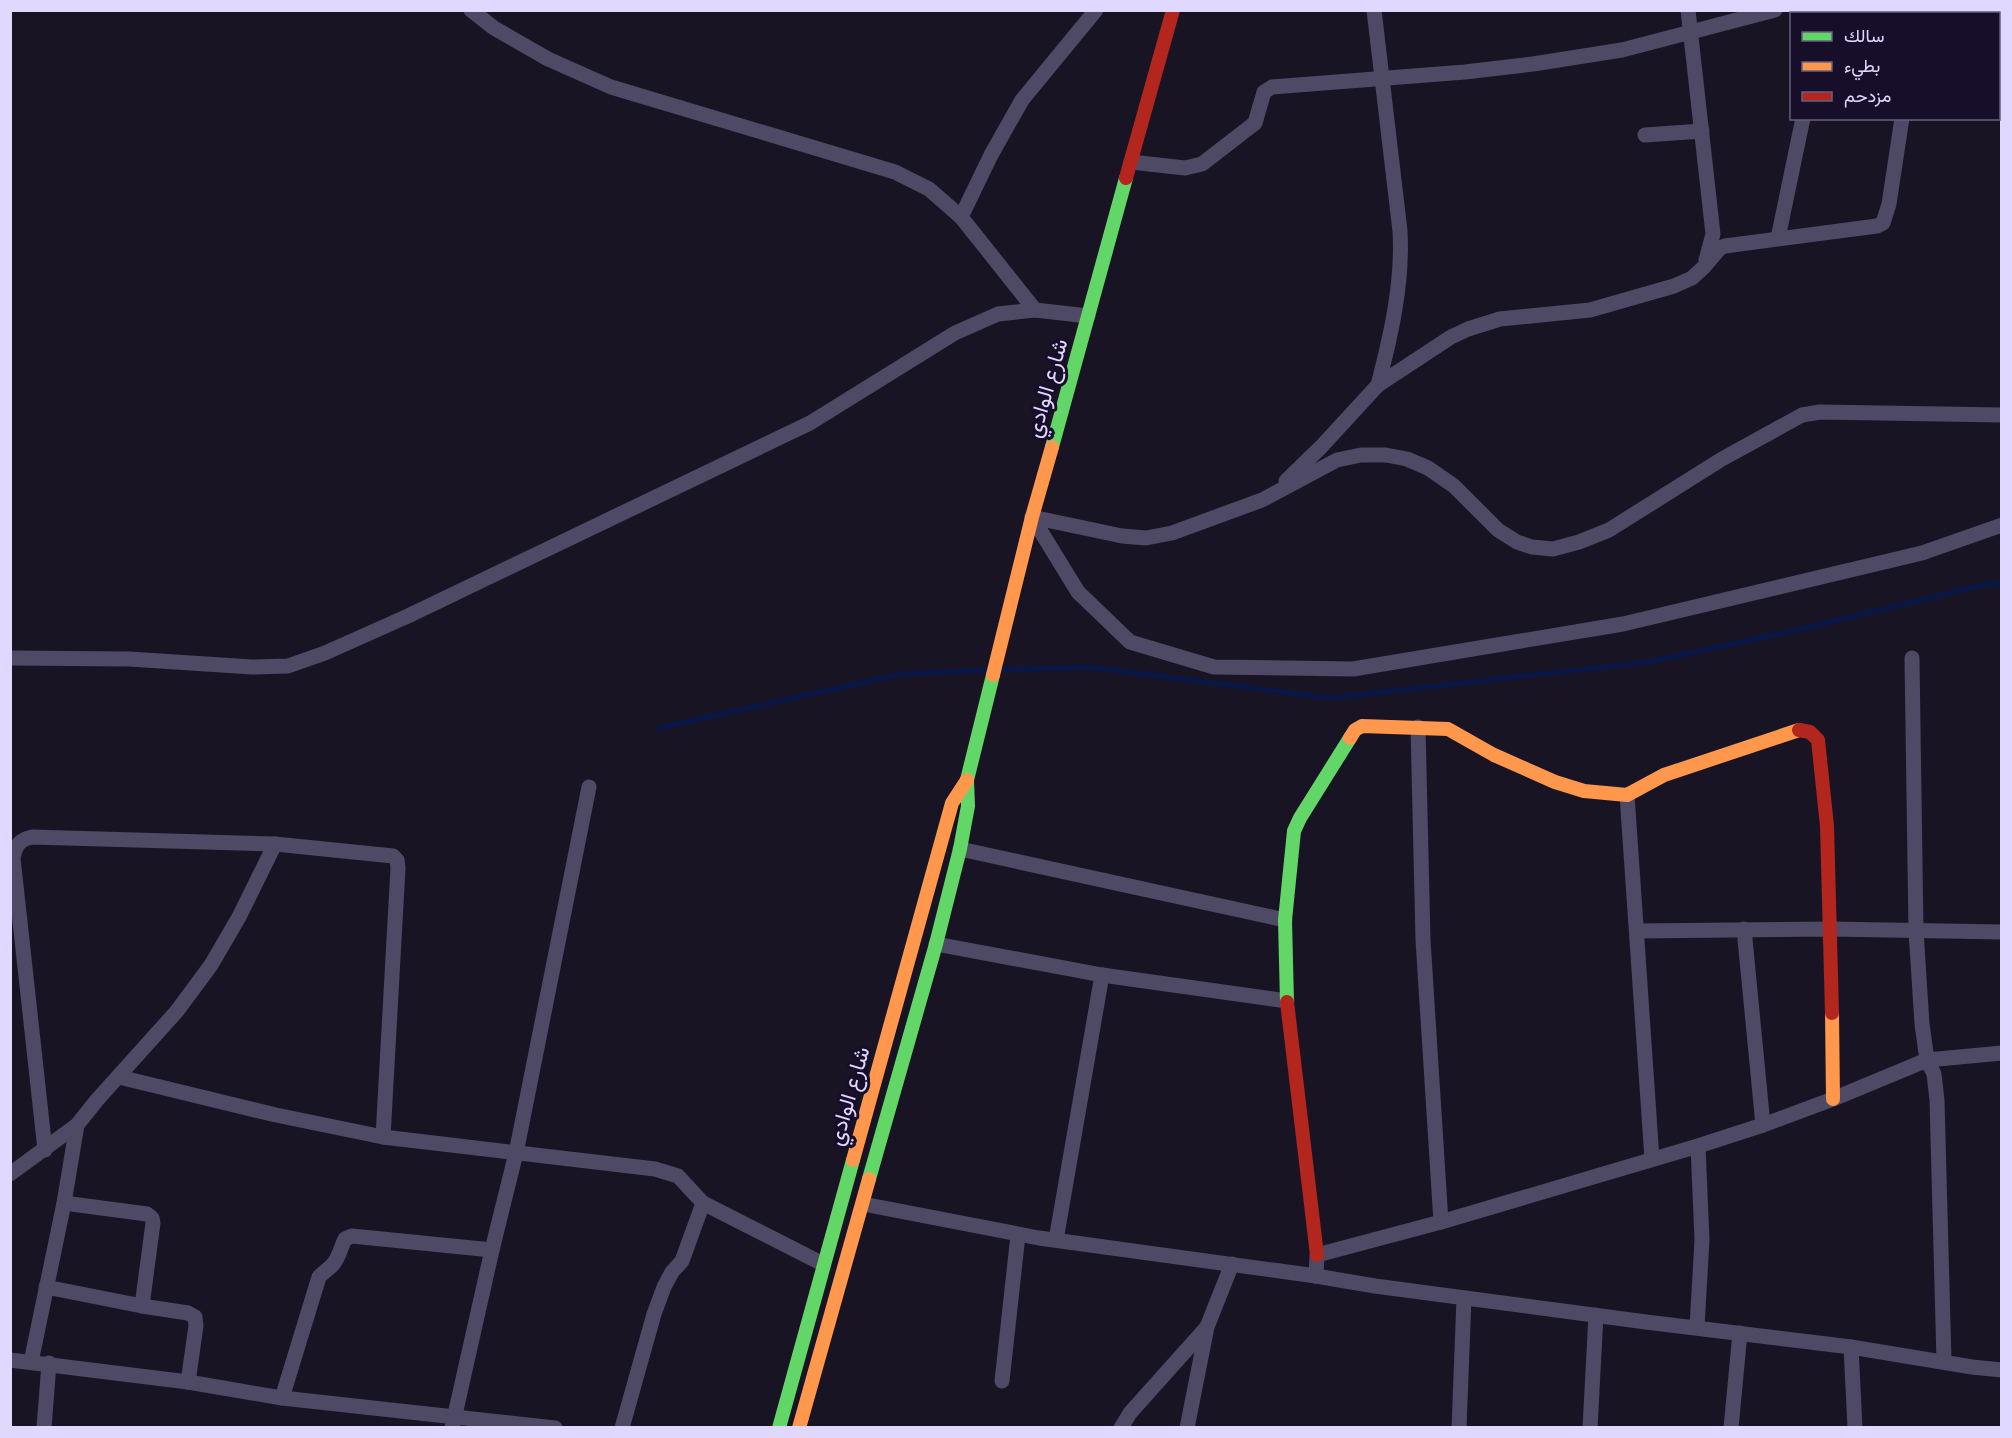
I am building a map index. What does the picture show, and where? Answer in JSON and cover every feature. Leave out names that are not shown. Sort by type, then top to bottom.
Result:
[{"type":"main road","name":"شارع الوادي","points":[[800,1428],[936,944],[960,849],[968,806],[967,780],[1032,517],[1173,10]]},
{"type":"main road","points":[[1317,1255],[1287,1001],[1285,920],[1294,831],[1355,730],[1362,726],[1448,729],[1494,754],[1555,782],[1584,791],[1627,795],[1664,775],[1799,730],[1807,730],[1814,734],[1818,740],[1827,826],[1833,1099]]},
{"type":"main road","name":"شارع الوادي","points":[[778,1428],[952,803],[967,780]]},
{"type":"street","points":[[471,10],[494,28],[548,59],[610,87],[895,172],[929,189],[961,216],[1035,310]]},
{"type":"street","points":[[961,216],[991,155],[1022,100],[1096,10]]},
{"type":"street","points":[[1374,10],[1402,258],[1392,321],[1378,385]]},
{"type":"street","points":[[1688,10],[1713,234],[1704,267]]},
{"type":"street","points":[[1131,162],[1185,168],[1202,164],[1255,123],[1264,92],[1272,87],[1465,72],[1544,62],[1658,42],[1690,31],[1775,10]]},
{"type":"street","points":[[1778,238],[1803,120]]},
{"type":"street","points":[[1262,500],[1290,477],[1378,385],[1468,329],[1500,319],[1590,310],[1674,286],[1692,278],[1720,248],[1778,238],[1876,226],[1883,223],[1889,204],[1902,120]]},
{"type":"street","points":[[1645,135],[1702,131]]},
{"type":"street","points":[[10,658],[129,659],[252,667],[288,666],[325,653],[408,616],[810,423],[955,333],[998,314],[1035,310],[1088,316]]},
{"type":"street","points":[[1032,517],[1122,536],[1146,538],[1172,533],[1262,500],[1337,460],[1361,455],[1396,457],[1428,468],[1454,486],[1498,530],[1517,542],[1532,547],[1553,549],[1579,542],[1608,530],[1722,459],[1802,415],[1820,412],[2001,415]]},
{"type":"street","points":[[1032,517],[1077,592],[1130,642],[1214,667],[1353,669],[1623,624],[1922,553],[2001,525]]},
{"type":"street","points":[[1986,530],[2001,534]]},
{"type":"street","points":[[1912,658],[1916,931],[1922,1024],[1927,1060],[1935,1074],[1937,1100],[1944,1361]]},
{"type":"street","points":[[1418,727],[1423,940],[1441,1222]]},
{"type":"street","points":[[454,1422],[516,1153],[589,787]]},
{"type":"street","points":[[1627,795],[1652,1159]]},
{"type":"street","points":[[45,1150],[13,889],[15,847],[22,839],[32,837],[275,844],[393,856],[397,860],[398,868],[383,1137]]},
{"type":"street","points":[[10,1174],[77,1125],[177,1011],[211,965],[239,917],[275,844]]},
{"type":"street","points":[[960,849],[1285,920]]},
{"type":"street","points":[[1744,929],[1763,1125]]},
{"type":"street","points":[[1637,931],[1831,929],[2001,932]]},
{"type":"street","points":[[936,944],[1102,975],[1287,1001]]},
{"type":"street","points":[[1056,1240],[1102,975]]},
{"type":"street","points":[[1316,1276],[1317,1255],[1441,1222],[1698,1146],[1833,1099],[1927,1060],[2001,1053]]},
{"type":"street","points":[[119,1077],[276,1116],[383,1137],[655,1168],[678,1176],[703,1203],[823,1264]]},
{"type":"street","points":[[31,1362],[64,1203],[77,1125]]},
{"type":"street","points":[[1697,1328],[1702,1240],[1698,1146]]},
{"type":"street","points":[[64,1203],[147,1214],[152,1218],[142,1306]]},
{"type":"street","points":[[622,1428],[664,1287],[672,1272],[682,1262],[703,1203]]},
{"type":"street","points":[[863,1204],[1018,1235],[1464,1298],[1851,1347],[1944,1361],[1972,1368],[2001,1370]]},
{"type":"street","points":[[1002,1381],[1018,1235]]},
{"type":"street","points":[[282,1398],[319,1277],[324,1270],[336,1262],[345,1239],[352,1236],[492,1250]]},
{"type":"street","points":[[1187,1428],[1207,1327],[1232,1264]]},
{"type":"street","points":[[46,1287],[142,1306],[188,1312],[195,1317],[196,1326],[188,1382]]},
{"type":"street","points":[[1459,1428],[1464,1298]]},
{"type":"street","points":[[1590,1428],[1596,1314]]},
{"type":"street","points":[[1121,1428],[1130,1413],[1207,1327]]},
{"type":"street","points":[[1731,1428],[1740,1333]]},
{"type":"street","points":[[1851,1347],[1855,1428]]},
{"type":"street","points":[[10,1360],[49,1363],[188,1382],[282,1398],[454,1422],[555,1428]]},
{"type":"street","points":[[44,1428],[49,1363]]},
{"type":"waterway","points":[[1000,670],[1088,667],[1330,698],[1648,662],[1797,630],[1978,586],[2002,583]]},
{"type":"waterway","points":[[659,728],[901,674],[987,670]]},
{"type":"traffic: fast","points":[[1052,447],[1126,178]]},
{"type":"traffic: fast","points":[[869,1179],[936,944],[960,849],[968,806],[967,780],[993,675]]},
{"type":"traffic: fast","points":[[1287,1002],[1285,920],[1294,831],[1350,738]]},
{"type":"traffic: fast","points":[[779,1428],[853,1160]]},
{"type":"traffic: slow","points":[[993,675],[1032,517],[1052,447]]},
{"type":"traffic: slow","points":[[1350,738],[1355,730],[1362,726],[1448,729],[1494,755],[1555,782],[1584,791],[1627,795],[1664,775],[1799,730]]},
{"type":"traffic: slow","points":[[853,1160],[952,803],[967,780]]},
{"type":"traffic: slow","points":[[1832,1013],[1833,1099]]},
{"type":"traffic: slow","points":[[799,1428],[869,1179]]},
{"type":"traffic: jam","points":[[1126,178],[1173,10]]},
{"type":"traffic: jam","points":[[1799,730],[1810,732],[1818,740],[1827,826],[1832,1013]]},
{"type":"traffic: jam","points":[[1287,1002],[1317,1255]]}]
